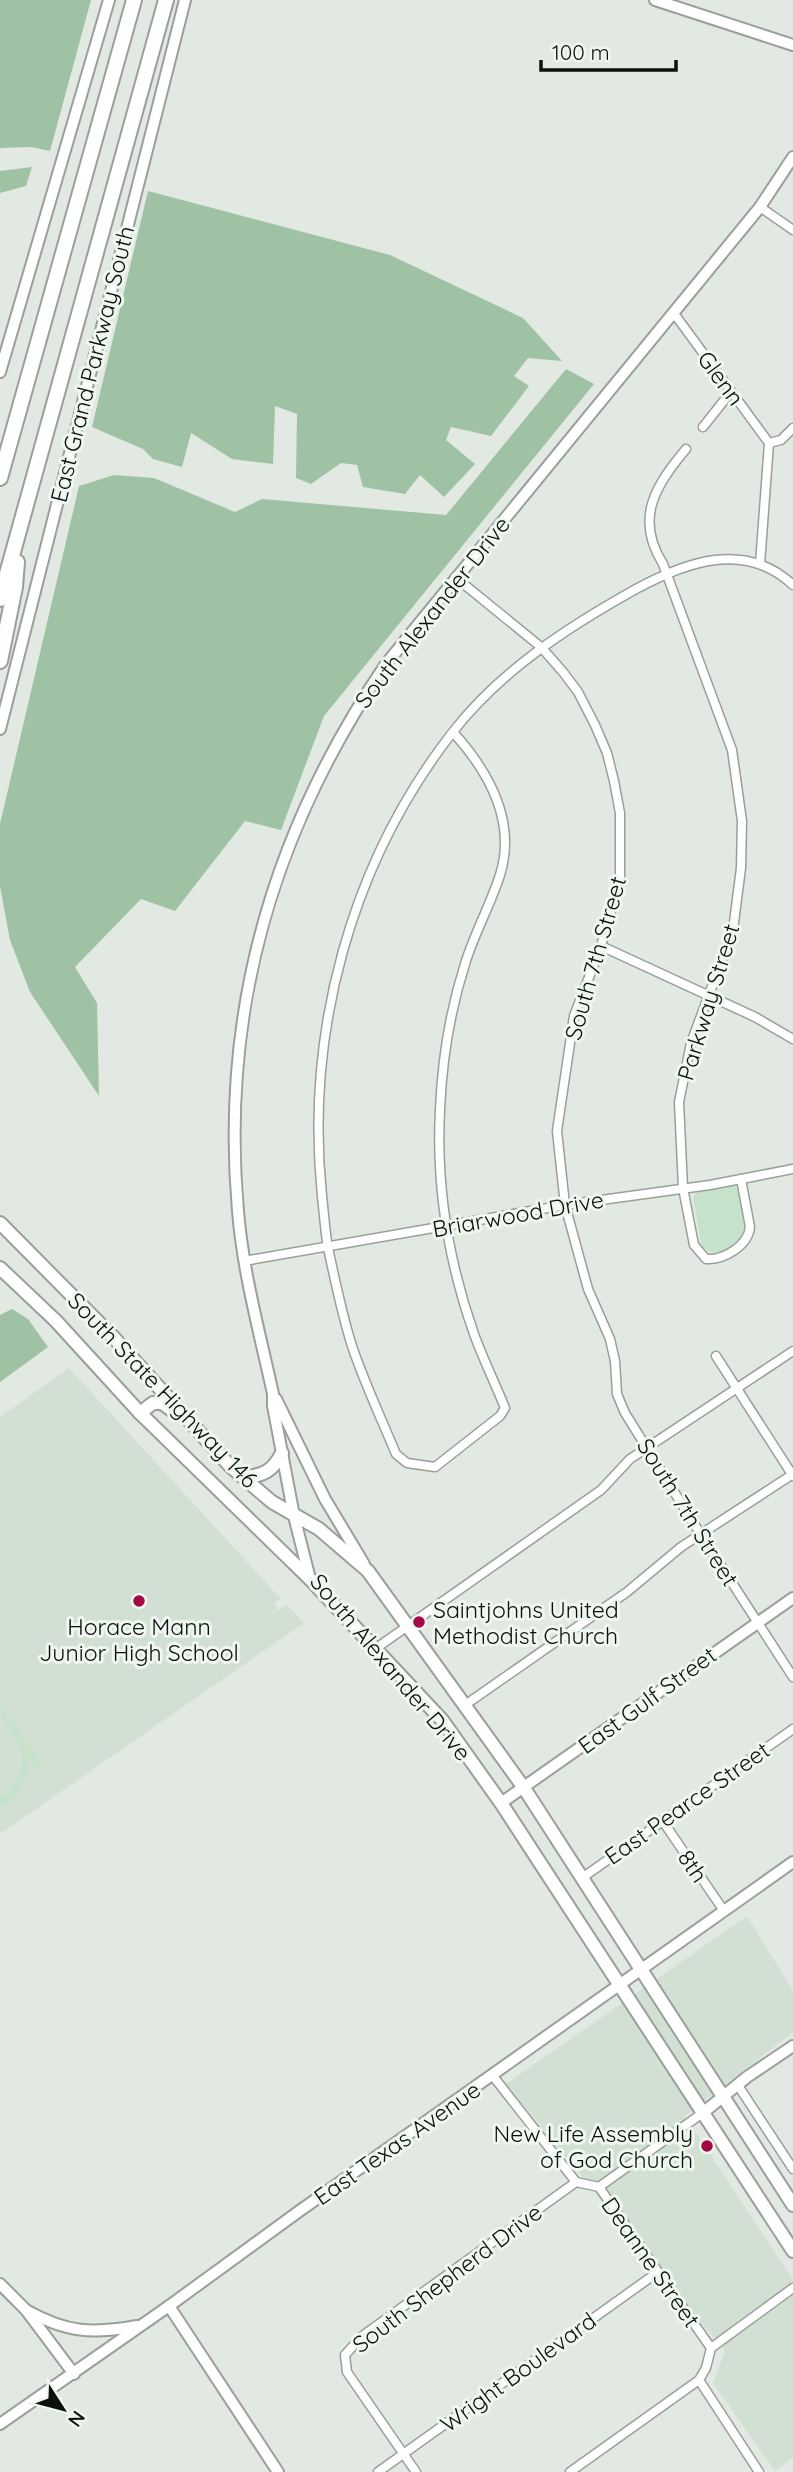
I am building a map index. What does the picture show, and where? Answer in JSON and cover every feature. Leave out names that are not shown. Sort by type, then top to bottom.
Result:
[{"type":"highway","points":[[0,478],[134,0]]},
{"type":"highway","name":"East Grand Parkway South","points":[[0,599],[166,0]]},
{"type":"highway","points":[[0,661],[15,587],[20,523]]},
{"type":"main road","points":[[0,372],[109,0]]},
{"type":"main road","name":"East Grand Parkway South","points":[[0,729],[185,0]]},
{"type":"main road","points":[[655,0],[793,45]]},
{"type":"main road","name":"South Alexander Drive","points":[[793,157],[760,207],[455,577],[386,664],[356,710],[299,819],[270,896],[250,975],[237,1068],[234,1153],[244,1261],[273,1394],[294,1516],[310,1579],[442,1720],[502,1803],[793,2251]]},
{"type":"main road","name":"South State Highway 146","points":[[0,1223],[115,1339],[230,1466],[272,1502],[319,1529],[368,1571]]},
{"type":"main road","name":"South State Highway 146","points":[[0,1268],[56,1321],[140,1413],[310,1579]]},
{"type":"main road","name":"South Alexander Drive","points":[[273,1394],[324,1499],[368,1571],[524,1788],[793,2205]]},
{"type":"main road","points":[[140,1413],[153,1403],[162,1403],[193,1426]]},
{"type":"main road","points":[[243,1477],[260,1476],[267,1472],[277,1464],[282,1453]]},
{"type":"main road","name":"East Gulf Street","points":[[502,1803],[793,1598]]},
{"type":"main road","name":"East Texas Avenue","points":[[0,2424],[793,1862]]},
{"type":"main road","points":[[704,2112],[737,2084],[793,2046]]},
{"type":"main road","points":[[765,2205],[785,2193]]},
{"type":"main road","points":[[0,2284],[26,2310],[74,2374]]},
{"type":"main road","points":[[169,2306],[278,2472]]},
{"type":"main road","points":[[26,2310],[57,2326],[78,2331],[111,2331],[144,2324]]},
{"type":"street","points":[[760,207],[793,230]]},
{"type":"street","name":"Glenn","points":[[673,313],[769,443]]},
{"type":"street","points":[[703,427],[730,393]]},
{"type":"street","points":[[760,564],[769,443],[781,440],[793,428]]},
{"type":"street","name":"Parkway Street","points":[[686,449],[659,483],[651,508],[654,549],[666,573],[732,750],[741,811],[741,869],[733,930],[691,1043],[679,1102],[683,1188],[694,1245],[706,1259],[722,1258],[749,1235],[741,1179]]},
{"type":"street","points":[[453,732],[480,765],[495,793],[505,832],[505,854],[491,900],[465,965],[449,1030],[440,1109],[440,1172],[446,1227],[461,1292],[475,1335],[505,1408],[500,1416],[435,1467],[407,1463],[396,1454],[352,1345],[328,1246],[320,1170],[319,1095],[334,984],[352,917],[384,840],[453,732],[486,695],[541,647],[594,612],[666,573],[718,559],[737,559],[760,564],[780,573],[793,585]]},
{"type":"street","name":"South 7th Street","points":[[455,577],[541,647],[578,692],[607,753],[621,831],[620,879],[601,946],[574,1016],[557,1130],[565,1205],[588,1289],[610,1339],[615,1361],[617,1394],[625,1413],[793,1677]]},
{"type":"street","points":[[601,946],[755,1017],[793,1039]]},
{"type":"street","name":"Briarwood Drive","points":[[244,1261],[565,1205],[793,1169]]},
{"type":"street","points":[[375,1649],[601,1490],[630,1459],[647,1446],[793,1351]]},
{"type":"street","points":[[465,1705],[627,1592],[681,1547],[793,1475],[716,1356]]},
{"type":"street","name":"East Pearce Street","points":[[582,1878],[793,1729]]},
{"type":"street","name":"8th","points":[[662,1820],[724,1911]]},
{"type":"street","name":"Deanne Street","points":[[493,2076],[576,2182],[599,2187],[711,2348],[706,2368],[699,2380]]},
{"type":"street","points":[[737,2084],[793,2169]]},
{"type":"street","points":[[599,2187],[704,2112]]},
{"type":"street","name":"South Shepherd Drive","points":[[416,2472],[347,2372],[345,2355],[360,2337],[576,2182]]},
{"type":"street","name":"Wright Boulevard","points":[[378,2472],[658,2272]]},
{"type":"street","points":[[711,2348],[793,2288]]},
{"type":"street","points":[[570,2472],[699,2380],[759,2472]]},
{"type":"shaded area","name":"Horace Mann Junior High School","points":[[69,1368],[281,1599],[275,1603],[278,1610],[287,1605],[304,1623],[0,1834],[0,1417]]},
{"type":"shaded area","points":[[747,1916],[793,1991],[793,2032],[685,2116],[793,2280],[793,2458],[775,2471],[713,2383],[725,2351],[506,2084]]},
{"type":"green space","points":[[0,0],[91,0],[50,151],[31,147],[0,148]]},
{"type":"green space","points":[[32,167],[26,186],[0,193],[0,171]]},
{"type":"green space","points":[[148,191],[390,255],[523,318],[562,361],[528,358],[514,376],[529,386],[491,436],[451,427],[446,440],[475,464],[444,497],[420,475],[405,494],[363,487],[357,465],[341,463],[311,484],[296,478],[297,414],[275,406],[273,464],[232,459],[191,433],[182,467],[153,459],[143,449],[92,427]]},
{"type":"green space","points":[[566,369],[594,384],[324,716],[281,830],[245,821],[175,911],[141,899],[75,967],[97,1003],[99,1096],[30,992],[10,940],[0,886],[0,824],[79,486],[114,475],[154,478],[235,512],[262,499],[446,515]]},
{"type":"green space","points":[[733,1185],[738,1189],[743,1215],[742,1235],[726,1250],[706,1250],[701,1244],[693,1197],[697,1191]]},
{"type":"green space","points":[[12,1309],[28,1319],[48,1347],[0,1382],[0,1315]]},
{"type":"green space","points":[[0,1705],[42,1764],[37,1768],[29,1757],[22,1786],[0,1806],[0,1798],[12,1788],[20,1775],[22,1753],[4,1722]]},
{"type":"place","name":"Horace Mann Junior High School","points":[[139,1601]]},
{"type":"place","name":"Saintjohns United Methodist Church","points":[[419,1622]]},
{"type":"place","name":"New Life Assembly of God Church","points":[[707,2146]]}]
